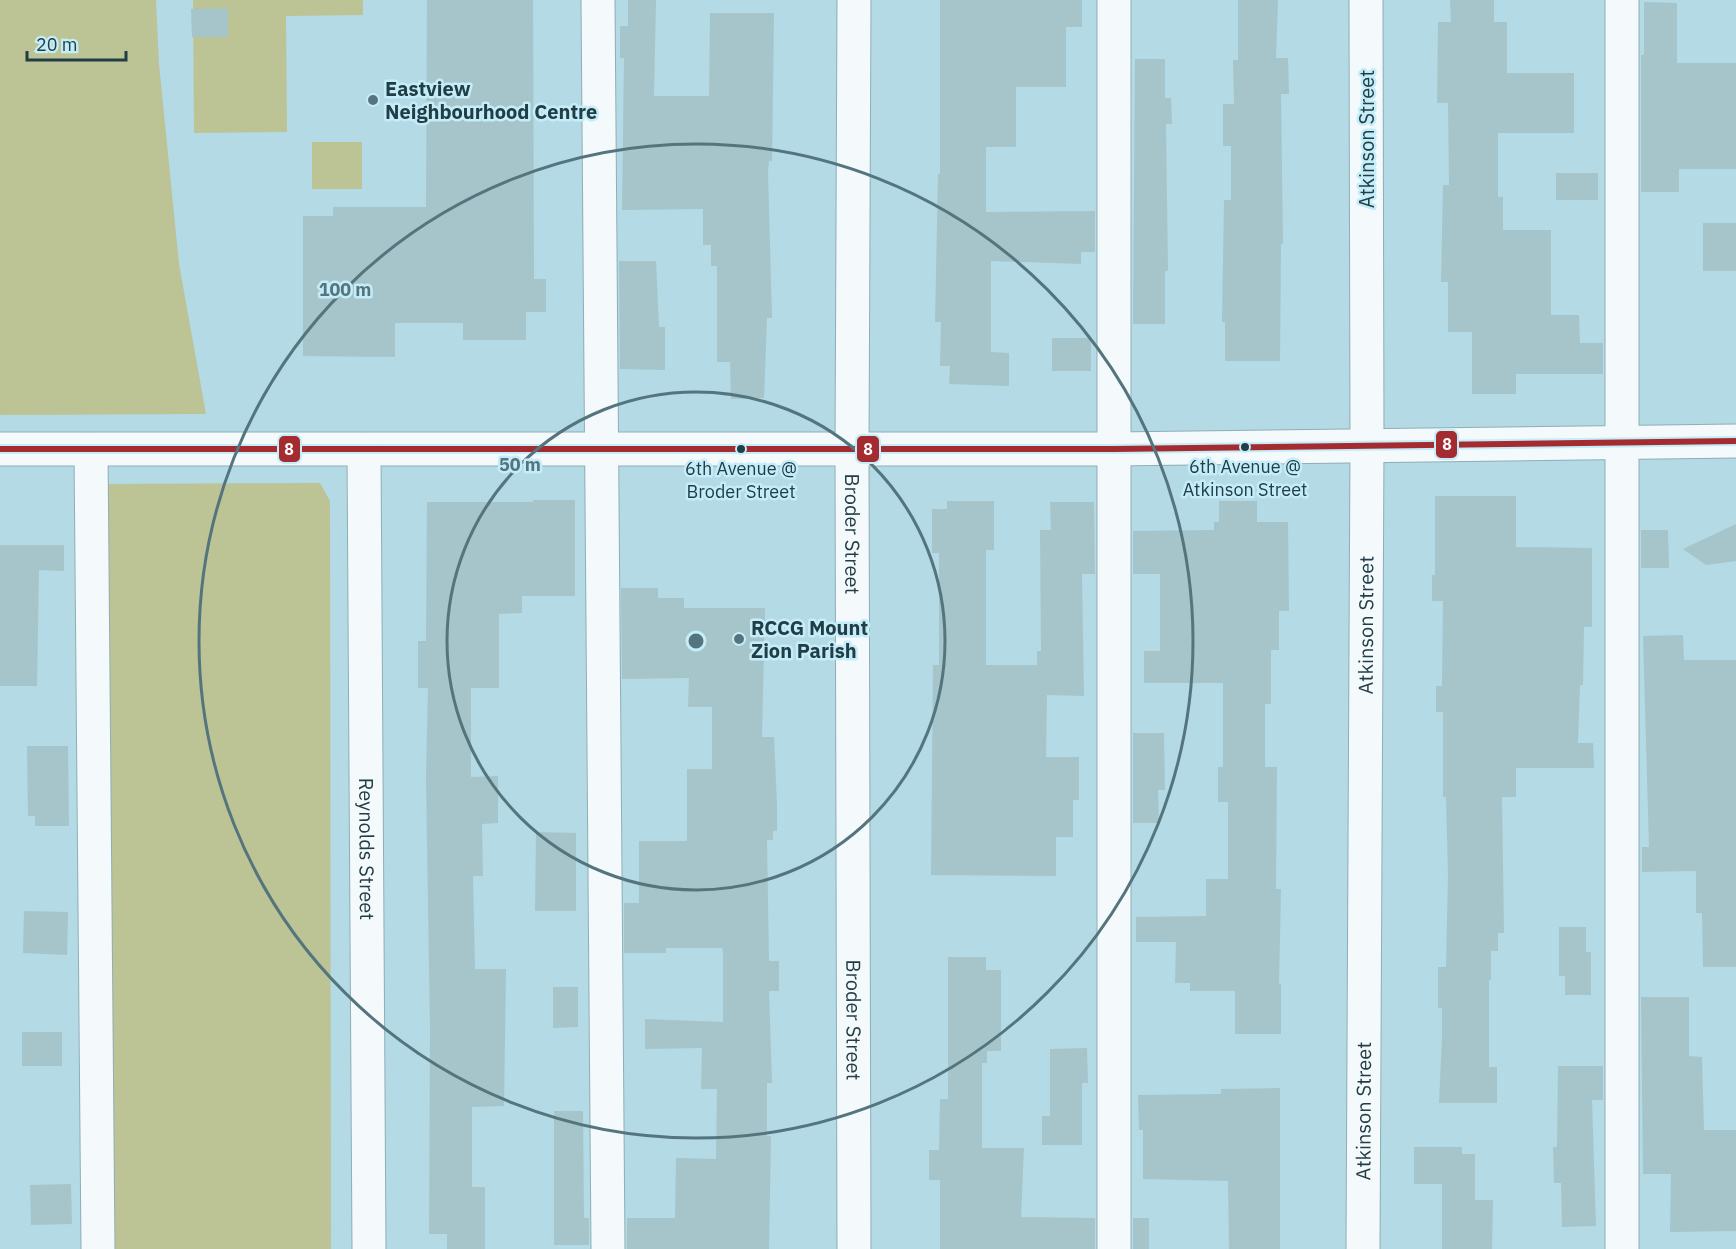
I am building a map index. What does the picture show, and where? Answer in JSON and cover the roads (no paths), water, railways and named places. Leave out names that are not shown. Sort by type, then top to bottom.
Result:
[{"type":"street","points":[[598,0],[608,1249]]},
{"type":"street","name":"Broder Street","points":[[854,0],[852,449],[854,1249]]},
{"type":"street","points":[[1114,0],[1114,1249]]},
{"type":"street","name":"Atkinson Street","points":[[1362,1249],[1367,445],[1366,0]]},
{"type":"street","points":[[1622,0],[1622,1249]]},
{"type":"street","points":[[0,449],[1114,449],[1736,441]]},
{"type":"street","points":[[91,450],[98,1249]]},
{"type":"street","name":"Reynolds Street","points":[[364,450],[369,1249]]},
{"type":"place","name":"Eastview Neighbourhood Centre","points":[[373,100]]},
{"type":"place","name":"6th Avenue @ Atkinson Street","points":[[1245,447]]},
{"type":"place","name":"6th Avenue @ Broder Street","points":[[741,449]]},
{"type":"place","name":"RCCG Mount Zion Parish","points":[[739,639]]}]
